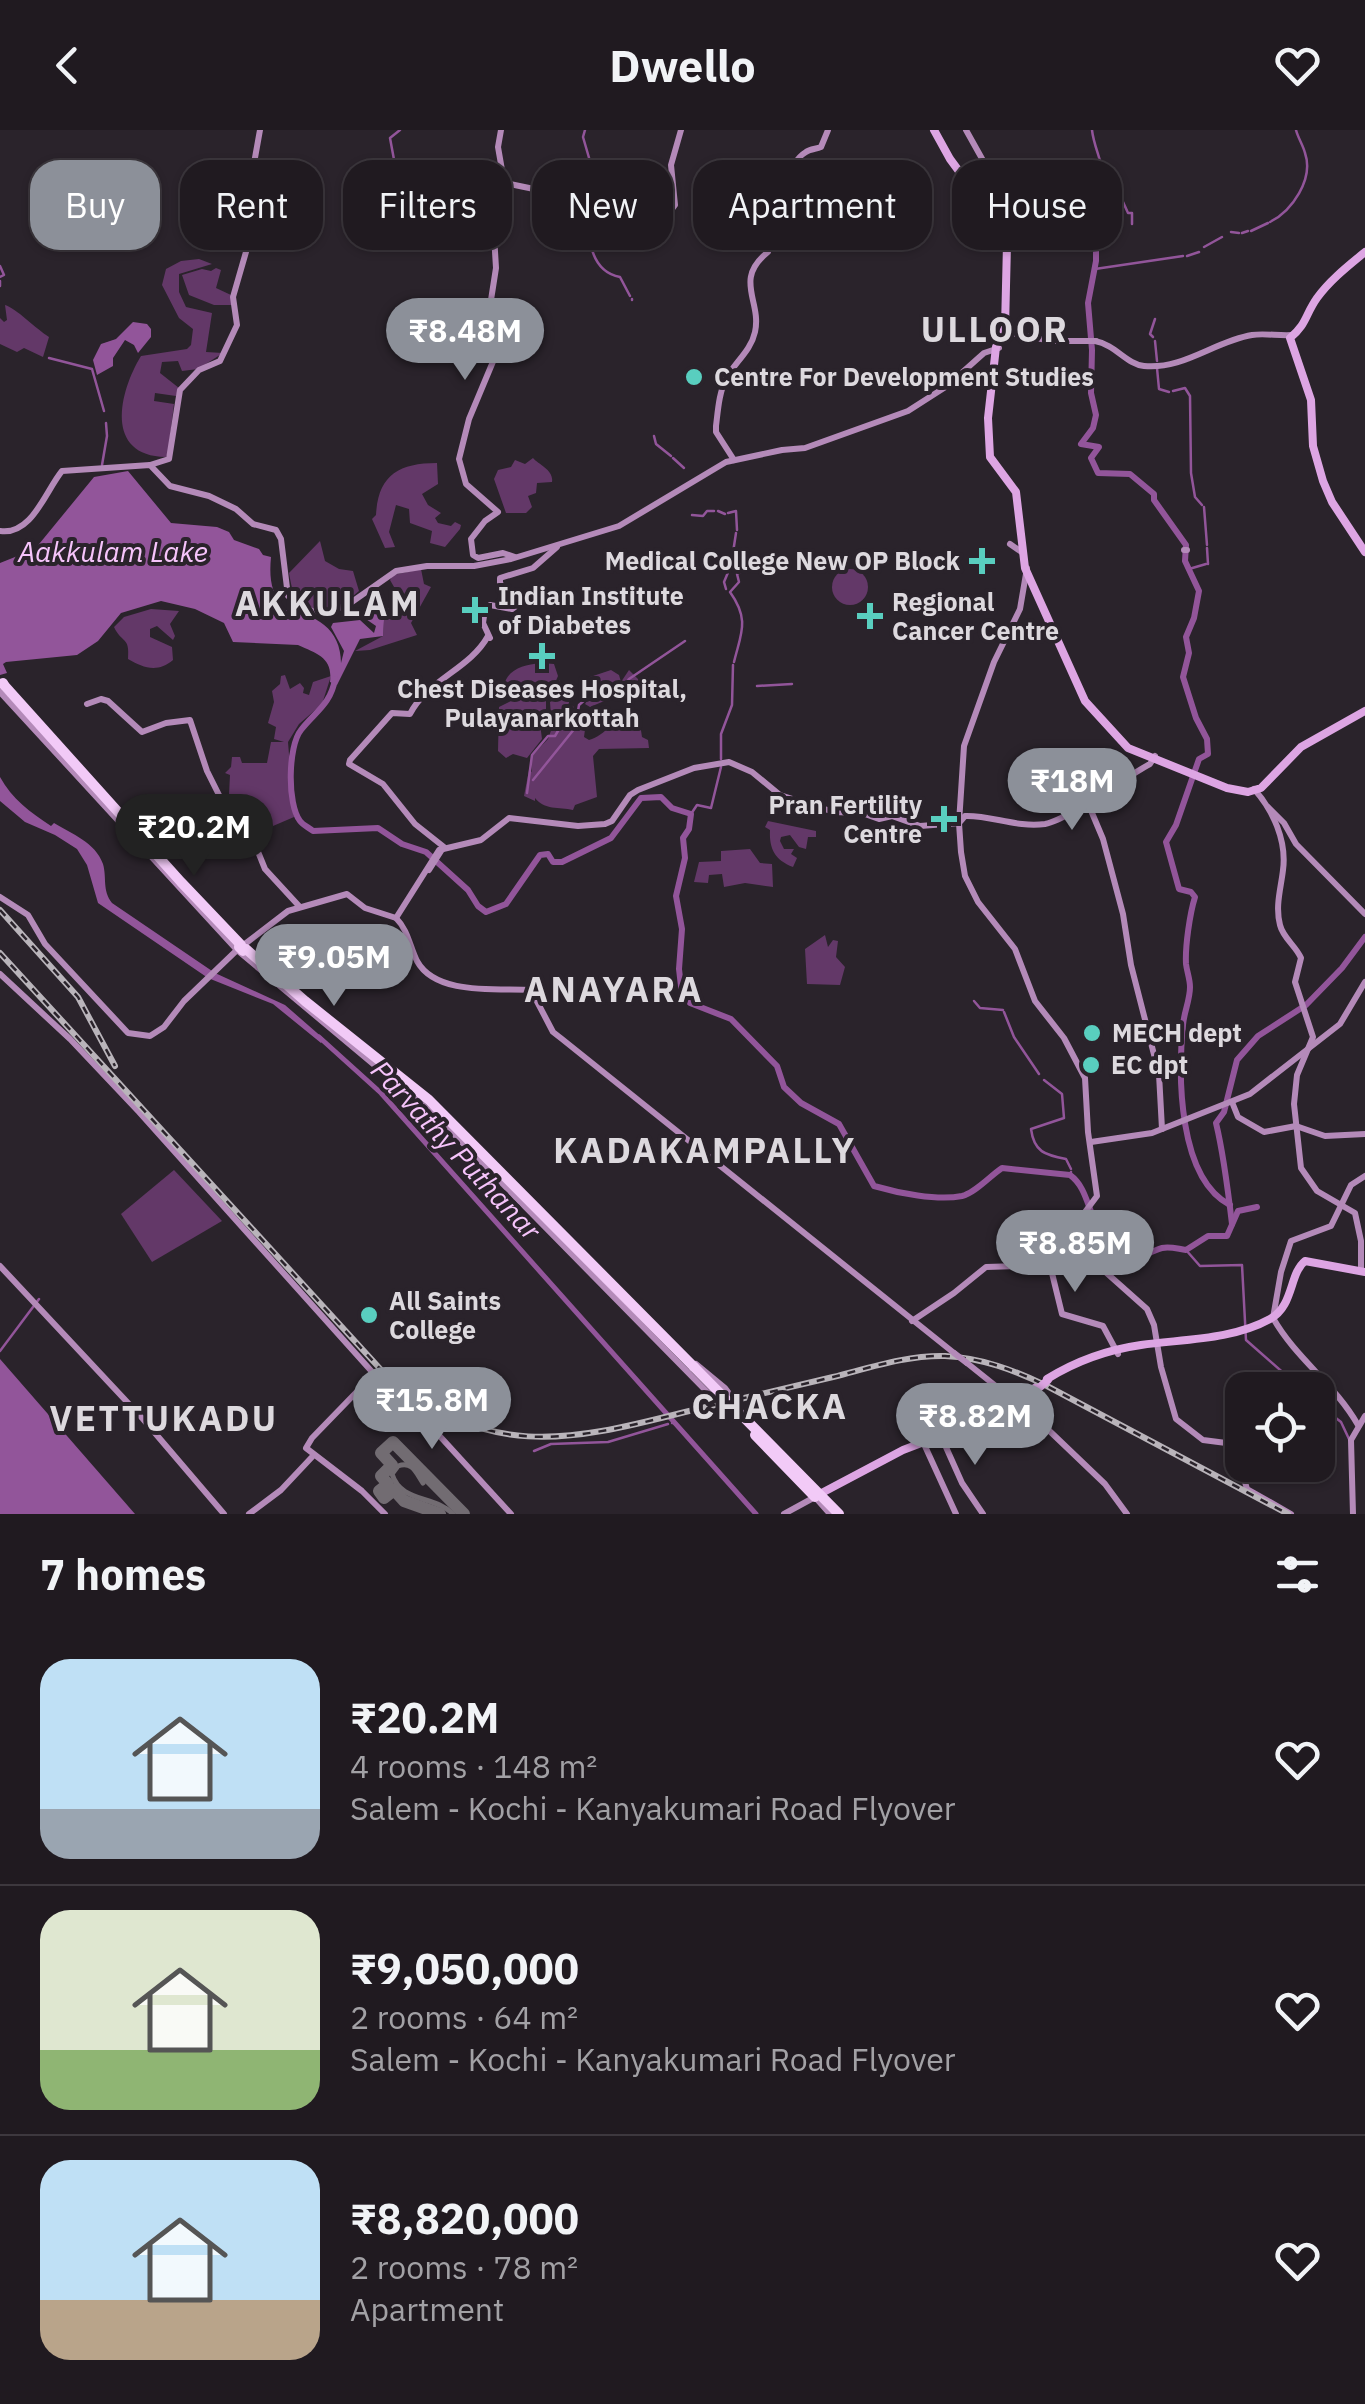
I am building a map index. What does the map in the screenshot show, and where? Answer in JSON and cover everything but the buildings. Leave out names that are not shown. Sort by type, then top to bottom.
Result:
[{"type":"highway","points":[[1,686],[241,948],[429,1100],[804,1480]]},
{"type":"highway","points":[[1,686],[129,828]]},
{"type":"highway","points":[[693,1368],[820,1497]]},
{"type":"highway","points":[[745,1423],[836,1514]]},
{"type":"highway","points":[[764,1438],[820,1497]]},
{"type":"main road","points":[[0,531],[11,531],[35,513],[62,471],[150,465],[170,459],[180,390],[199,370],[220,361],[238,325],[233,298],[248,246],[248,225],[242,210],[260,130]]},
{"type":"main road","points":[[500,160],[501,130]]},
{"type":"main road","points":[[512,184],[611,208],[629,218],[652,207],[674,208],[671,165],[681,130]]},
{"type":"main road","points":[[734,460],[716,426],[724,384],[756,330],[752,274],[756,260],[768,252],[779,199],[798,161],[807,151],[822,147],[828,130]]},
{"type":"main road","points":[[934,130],[952,162]]},
{"type":"main road","points":[[966,130],[983,160]]},
{"type":"main road","points":[[495,250],[492,300],[498,323],[497,352],[469,418],[458,459],[466,484],[498,512],[471,539],[473,555],[478,558],[503,553],[518,558]]},
{"type":"main road","points":[[1006,250],[992,396],[991,451],[995,463],[1020,495],[1027,569],[1086,694],[1127,743],[1154,760],[1258,795],[1284,823],[1296,844],[1365,914]]},
{"type":"main road","points":[[1294,338],[1333,281],[1365,254]]},
{"type":"main road","points":[[150,465],[176,488],[209,496],[236,509],[252,524],[277,531],[282,540],[288,596],[312,611],[329,612],[349,604],[392,572],[427,566],[474,566],[518,558],[630,522],[666,495],[717,466],[805,448],[897,416],[947,386],[999,339],[1024,336],[1113,343],[1139,362],[1160,364],[1179,362],[1252,336],[1294,338]]},
{"type":"main road","points":[[1294,338],[1314,403],[1314,440],[1334,501],[1365,550]]},
{"type":"main road","points":[[442,851],[414,824],[383,784],[349,764],[392,713],[407,715],[429,690],[476,654],[489,636],[483,623],[486,607],[516,606],[500,583],[501,577],[532,568],[560,544]]},
{"type":"main road","points":[[1027,569],[1020,609],[992,666],[964,746],[959,823],[962,860],[970,887],[1016,949],[1035,1002],[1064,1038],[1085,1078],[1098,1192],[1083,1215],[1048,1242],[1050,1265],[1062,1314],[1103,1326],[1117,1352]]},
{"type":"main road","points":[[87,704],[108,701],[142,732],[190,720],[207,771],[236,829],[250,832],[265,869],[298,906]]},
{"type":"main road","points":[[1258,795],[1274,770],[1299,745],[1365,710]]},
{"type":"main road","points":[[960,806],[967,816],[1048,824],[1154,760]]},
{"type":"main road","points":[[396,918],[442,851],[481,840],[513,817],[578,826],[605,824],[638,790],[694,768],[727,762],[752,772],[780,795],[828,810],[880,819],[894,817],[920,826],[959,823],[967,816]]},
{"type":"main road","points":[[1258,795],[1274,770]]},
{"type":"main road","points":[[1258,795],[1280,831],[1283,873],[1278,884],[1278,920],[1301,958],[1294,982],[1313,1036],[1298,1075],[1294,1104],[1304,1176],[1317,1191],[1356,1215],[1363,1272]]},
{"type":"main road","points":[[1087,801],[1123,914],[1131,965],[1161,1084],[1162,1129]]},
{"type":"main road","points":[[0,898],[28,914],[44,944],[132,1036],[150,1036],[164,1027],[184,1001],[241,948],[298,906],[347,894],[362,906],[396,918],[420,965],[442,982],[475,988],[531,990],[556,1034],[839,1258],[914,1323],[1018,1402],[1106,1484],[1127,1514]]},
{"type":"main road","points":[[241,948],[432,1100],[692,1361],[726,1388],[726,1398],[714,1399],[412,1093],[241,948]]},
{"type":"main road","points":[[0,974],[70,1039],[375,1373],[436,1429],[512,1514]]},
{"type":"main road","points":[[1093,1146],[1162,1129],[1250,1094],[1340,1024],[1365,982]]},
{"type":"main road","points":[[1227,1103],[1259,1130],[1296,1126],[1325,1136],[1365,1134]]},
{"type":"main road","points":[[1351,1514],[1350,1441],[1360,1420],[1288,1344],[1275,1315],[1283,1262],[1291,1242],[1331,1226],[1350,1185],[1365,1176]]},
{"type":"main road","points":[[1083,1215],[1081,1230],[1092,1260],[1147,1309],[1154,1324],[1174,1416],[1203,1440],[1234,1444],[1247,1489],[1290,1514]]},
{"type":"main road","points":[[1072,1225],[1081,1230]]},
{"type":"main road","points":[[1275,1315],[1305,1261],[1363,1272]]},
{"type":"main road","points":[[820,1497],[903,1450],[972,1428],[1080,1359],[1246,1329],[1275,1315],[1290,1300],[1303,1264],[1363,1272]]},
{"type":"main road","points":[[914,1323],[986,1266],[1050,1265]]},
{"type":"main road","points":[[0,1266],[143,1419],[224,1514]]},
{"type":"main road","points":[[375,1373],[306,1440],[305,1450],[383,1514]]},
{"type":"main road","points":[[375,1373],[306,1448],[362,1491],[383,1514]]},
{"type":"main road","points":[[788,1513],[942,1437]]},
{"type":"main road","points":[[942,1437],[962,1483],[983,1514]]},
{"type":"main road","points":[[924,1444],[956,1514]]},
{"type":"main road","points":[[249,1514],[281,1490],[312,1457]]},
{"type":"shaded area","points":[[199,259],[212,264],[179,274],[179,292],[186,307],[212,313],[206,352],[223,353],[198,369],[182,371],[178,361],[162,362],[160,373],[179,388],[176,396],[155,393],[154,401],[174,404],[168,453],[166,457],[146,454],[133,446],[125,434],[122,420],[127,387],[141,356],[187,349],[191,345],[193,329],[179,318],[162,285],[166,269],[181,261]]},
{"type":"shaded area","points":[[221,270],[216,288],[231,295],[232,305],[214,305],[189,295],[182,275]]},
{"type":"shaded area","points":[[5,305],[49,337],[43,357],[24,348],[17,352],[0,344],[0,318],[7,320]]},
{"type":"shaded area","points":[[533,458],[548,471],[552,482],[537,483],[536,493],[528,496],[532,507],[526,513],[506,513],[494,479],[498,470],[511,467],[515,460],[525,464]]},
{"type":"shaded area","points":[[437,463],[438,484],[422,494],[428,505],[441,513],[435,518],[438,523],[451,526],[455,522],[461,525],[460,529],[445,547],[430,543],[432,531],[410,523],[409,509],[396,505],[389,532],[395,547],[385,548],[372,519],[386,481],[401,469]]},
{"type":"shaded area","points":[[320,541],[325,561],[353,571],[359,591],[346,602],[322,611],[297,599],[289,573]]},
{"type":"shaded area","points":[[421,569],[424,584],[431,587],[411,623],[417,635],[355,651],[383,636],[384,620],[375,614],[401,599],[390,580],[393,575]]},
{"type":"shaded area","points":[[850,569],[863,574],[868,587],[863,600],[850,605],[837,600],[832,587],[837,574]]},
{"type":"shaded area","points":[[151,609],[179,611],[170,624],[173,640],[157,626],[150,629],[150,637],[172,647],[173,660],[156,668],[128,659],[127,643],[114,627],[124,617]]},
{"type":"shaded area","points":[[554,664],[558,676],[551,692],[546,693],[546,714],[539,716],[542,739],[527,758],[513,754],[506,758],[498,751],[499,707],[511,701],[512,694],[504,686],[506,680],[517,669]]},
{"type":"shaded area","points":[[611,670],[621,682],[629,670],[639,680],[621,694],[590,707],[585,704],[596,699],[594,695],[586,696],[586,692],[597,686],[594,682],[584,687],[584,679]]},
{"type":"shaded area","points":[[285,675],[290,689],[300,683],[303,693],[309,695],[313,682],[331,676],[322,704],[299,724],[288,742],[294,817],[266,829],[254,813],[255,806],[229,795],[230,775],[225,773],[231,767],[232,757],[240,757],[242,763],[267,763],[271,742],[284,742],[274,739],[276,727],[268,723],[274,702],[272,691]]},
{"type":"shaded area","points":[[559,680],[569,700],[561,720],[579,712],[587,715],[584,737],[589,740],[631,713],[649,748],[599,749],[593,756],[597,797],[575,805],[573,810],[547,806],[524,796],[529,770],[532,772],[531,757],[559,721],[551,716],[550,702],[556,699]]},
{"type":"shaded area","points":[[768,821],[816,831],[816,837],[808,837],[806,849],[799,847],[790,835],[781,837],[784,849],[794,849],[791,854],[797,858],[793,867],[774,853],[770,830],[765,827]]},
{"type":"shaded area","points":[[750,849],[760,863],[772,864],[773,887],[745,883],[724,887],[722,874],[709,875],[708,883],[694,882],[699,862],[721,861],[721,851]]},
{"type":"shaded area","points":[[825,935],[828,947],[833,940],[838,941],[836,957],[845,967],[840,985],[807,984],[805,949]]},
{"type":"shaded area","points":[[174,1170],[222,1221],[152,1262],[121,1214]]},
{"type":"water","points":[[133,322],[147,324],[151,337],[138,353],[125,340],[113,358],[113,366],[97,375],[93,360],[101,344],[116,339]]},
{"type":"water","name":"Aakkulam Lake","points":[[128,471],[171,523],[217,527],[229,532],[234,540],[271,557],[276,598],[284,610],[306,615],[331,632],[341,663],[344,651],[331,627],[333,623],[360,620],[374,633],[376,626],[363,617],[375,614],[384,620],[383,636],[360,639],[337,685],[330,682],[326,662],[312,651],[298,645],[233,642],[224,623],[195,609],[161,601],[121,613],[98,641],[77,655],[6,662],[3,664],[7,673],[0,675],[0,563],[35,549],[94,477]]},
{"type":"water","points":[[0,777],[29,810],[51,826],[54,823],[89,844],[103,864],[112,903],[215,973],[285,1005],[324,1039],[321,1043],[273,1004],[208,978],[98,903],[87,865],[77,849],[25,822],[0,801]]},
{"type":"water","points":[[0,1359],[135,1514],[0,1514]]},
{"type":"waterway","points":[[394,160],[390,138],[400,130]]},
{"type":"waterway","points":[[585,130],[583,137],[590,160]]},
{"type":"waterway","points":[[1092,130],[1104,185],[1115,184],[1128,213],[1132,213],[1132,224]]},
{"type":"waterway","points":[[1270,222],[1293,202],[1304,183],[1307,163],[1296,130]]},
{"type":"waterway","points":[[1251,231],[1268,223]]},
{"type":"waterway","points":[[1242,233],[1248,231]]},
{"type":"waterway","points":[[1231,232],[1239,233]]},
{"type":"waterway","points":[[1204,247],[1222,237]]},
{"type":"waterway","points":[[592,250],[606,271],[620,277],[630,296]]},
{"type":"waterway","points":[[1096,250],[1088,303],[1091,393],[1096,415],[1093,428],[1081,444],[1099,447],[1091,458],[1098,473],[1130,474],[1154,494],[1154,500],[1186,545],[1185,561],[1199,591],[1186,637],[1189,653],[1183,677],[1207,739],[1208,754],[1199,759],[1176,825],[1166,842],[1179,889],[1195,897],[1187,939],[1190,987],[1181,1046],[1185,1124],[1200,1173],[1213,1192],[1230,1205]]},
{"type":"waterway","points":[[1187,256],[1199,252]]},
{"type":"waterway","points":[[1095,269],[1183,256]]},
{"type":"waterway","points":[[0,266],[4,275],[0,277]]},
{"type":"waterway","points":[[0,281],[0,286]]},
{"type":"waterway","points":[[1153,337],[1150,334],[1155,319]]},
{"type":"waterway","points":[[1155,341],[1157,361]]},
{"type":"waterway","points":[[49,358],[92,369],[104,411]]},
{"type":"waterway","points":[[1157,368],[1159,389],[1169,392]]},
{"type":"waterway","points":[[1173,391],[1185,388],[1190,396],[1191,473],[1195,497],[1202,505]]},
{"type":"waterway","points":[[102,465],[106,423]]},
{"type":"waterway","points":[[654,436],[656,444],[671,456]]},
{"type":"waterway","points":[[673,458],[684,468]]},
{"type":"waterway","points":[[1204,507],[1207,545]]},
{"type":"waterway","points":[[692,515],[714,511]]},
{"type":"waterway","points":[[718,511],[725,514]]},
{"type":"waterway","points":[[728,513],[736,511],[737,530]]},
{"type":"waterway","points":[[734,662],[742,627],[740,611],[730,592],[739,582],[737,574],[741,572],[740,565],[732,559],[736,533]]},
{"type":"waterway","points":[[1207,548],[1208,564]]},
{"type":"waterway","points":[[726,589],[724,582],[732,563]]},
{"type":"waterway","points":[[1189,569],[1206,564]]},
{"type":"waterway","points":[[533,780],[575,728],[579,705],[587,698],[622,689],[629,679],[685,641]]},
{"type":"waterway","points":[[721,759],[721,734],[732,705],[733,665]]},
{"type":"waterway","points":[[335,679],[326,701],[301,730],[294,749],[291,789],[300,821],[313,831],[378,828],[402,844],[426,852],[486,912],[506,904],[540,855],[548,854],[553,862],[562,862],[611,838],[641,798],[661,797],[672,808],[691,814],[683,838],[685,858],[676,896],[682,929],[682,995],[690,1003],[731,1019],[777,1066],[784,1087],[801,1103],[839,1124],[874,1186],[941,1198],[962,1196],[1002,1168],[1070,1175],[1085,1195],[1100,1231],[1121,1249],[1140,1254],[1165,1247],[1186,1250],[1208,1236],[1227,1236],[1238,1211],[1257,1207]]},
{"type":"waterway","points":[[757,686],[792,684]]},
{"type":"waterway","points":[[527,793],[532,755],[548,736],[555,736],[572,707]]},
{"type":"waterway","points":[[691,814],[697,805],[711,808],[721,767]]},
{"type":"waterway","points":[[1232,1224],[1216,1123],[1224,1112],[1237,1060],[1258,1036],[1306,1005],[1365,937]]},
{"type":"waterway","points":[[974,1001],[980,1008],[1003,1010]]},
{"type":"waterway","points":[[1004,1012],[1014,1037],[1039,1074]]},
{"type":"waterway","name":"Parvathy Puthanar","points":[[319,1037],[381,1093],[756,1514]]},
{"type":"waterway","points":[[1044,1080],[1062,1094],[1064,1118],[1031,1129],[1033,1137],[1042,1151],[1066,1159],[1071,1169]]},
{"type":"waterway","points":[[1186,1250],[1200,1266],[1242,1265],[1246,1340],[1282,1372]]},
{"type":"waterway","points":[[0,1351],[39,1299]]},
{"type":"waterway","points":[[1335,1417],[1349,1439]]},
{"type":"waterway","points":[[534,1451],[551,1444],[608,1442],[668,1424]]},
{"type":"taxiway","points":[[423,1483],[407,1465],[398,1466],[392,1474],[403,1490],[453,1514]]},
{"type":"runway","points":[[440,1514],[404,1501],[394,1490],[384,1498],[379,1491],[388,1484],[381,1476],[392,1465],[381,1453],[393,1442],[464,1514]]},
{"type":"railway","points":[[0,910],[78,997],[115,1066]]},
{"type":"railway","points":[[0,953],[384,1373],[422,1401],[458,1420],[493,1431],[564,1436],[642,1423],[902,1360],[959,1357],[998,1366],[1047,1386],[1288,1514]]},
{"type":"place","name":"Centre For Development Studies","points":[[694,377]]},
{"type":"place","name":"Medical College New OP Block","points":[[982,561]]},
{"type":"place","name":"Indian Institute of Diabetes","points":[[475,610]]},
{"type":"place","name":"Regional Cancer Centre","points":[[870,616]]},
{"type":"place","name":"Chest Diseases Hospital, Pulayanarkottah","points":[[542,656]]},
{"type":"place","name":"Pran Fertility Centre","points":[[944,819]]},
{"type":"place","name":"MECH dept","points":[[1092,1033]]},
{"type":"place","name":"EC dpt","points":[[1091,1065]]},
{"type":"place","name":"All Saints College","points":[[369,1315]]},
{"type":"district","name":"ULLOOR","points":[[995,330]]},
{"type":"district","name":"AKKULAM","points":[[328,604]]},
{"type":"district","name":"ANAYARA","points":[[614,990]]},
{"type":"district","name":"KADAKAMPALLY","points":[[705,1151]]},
{"type":"district","name":"CHACKA","points":[[770,1407]]},
{"type":"district","name":"VETTUKADU","points":[[164,1419]]}]
